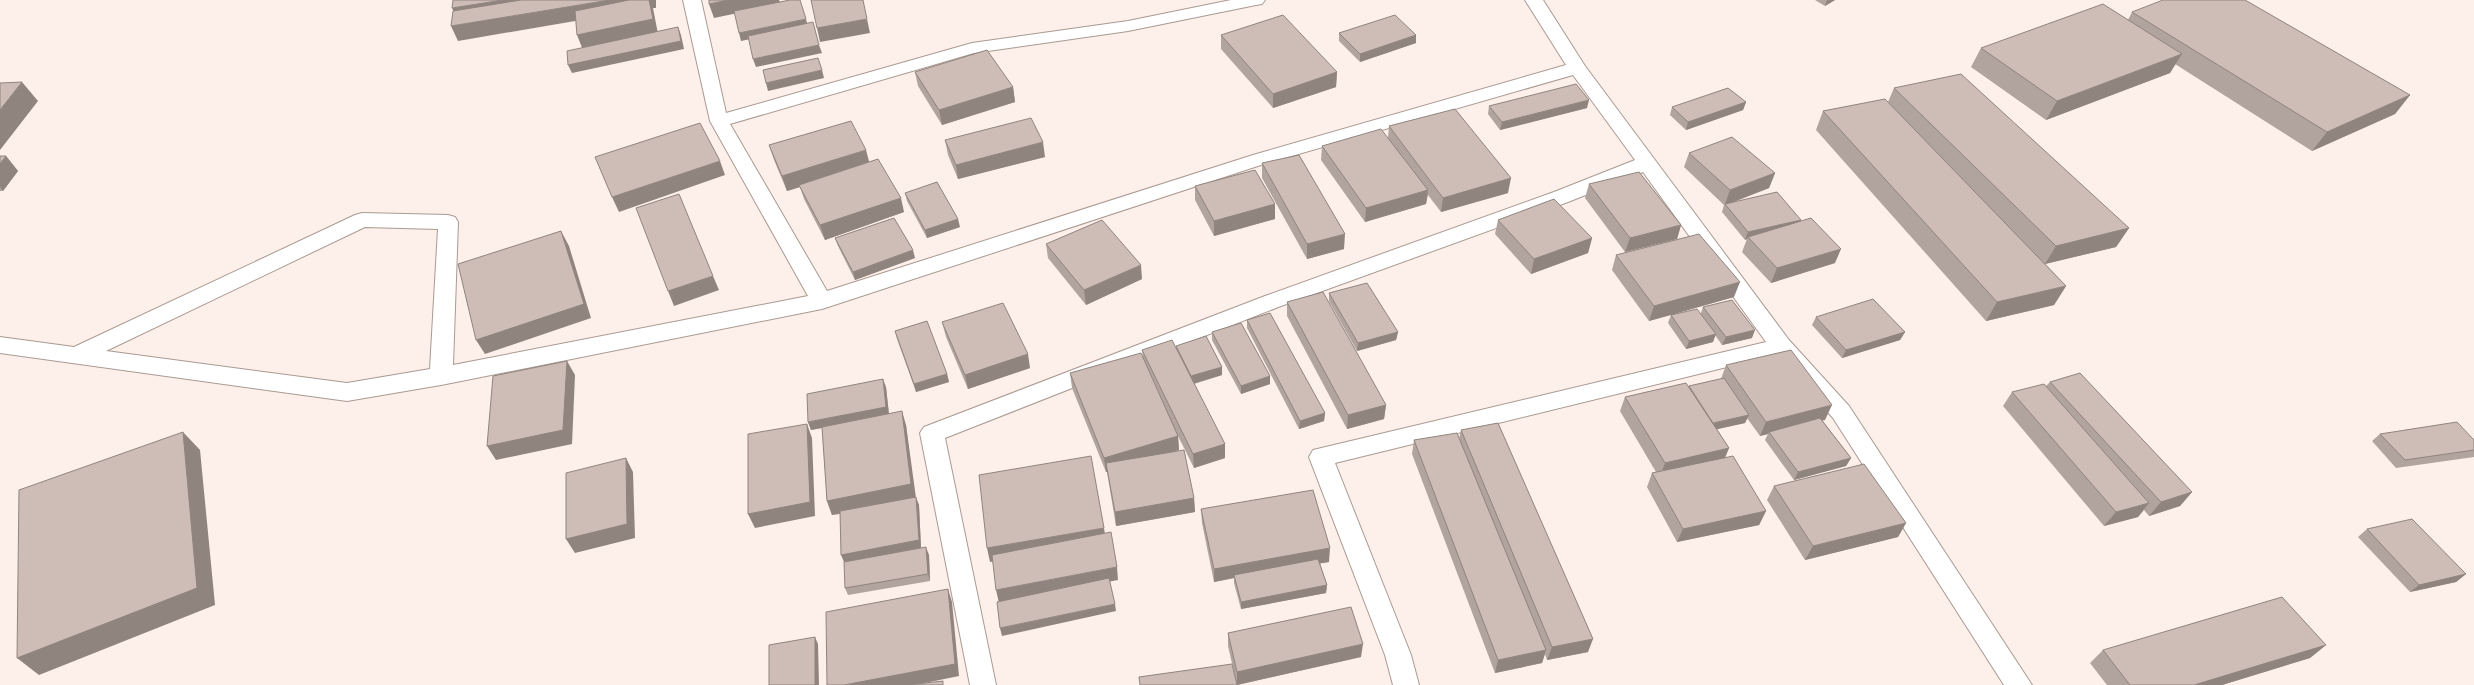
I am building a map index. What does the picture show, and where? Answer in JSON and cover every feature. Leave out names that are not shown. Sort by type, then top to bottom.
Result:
[{"type":"street","points":[[692,0],[719,121],[822,301]]},
{"type":"street","points":[[719,121],[972,48],[1128,26],[1256,0]]},
{"type":"street","points":[[1534,0],[1577,68],[1781,346],[1841,412],[2019,685]]},
{"type":"street","points":[[0,345],[79,354],[347,392],[441,376],[822,301],[1260,159],[1577,68]]},
{"type":"street","points":[[982,685],[932,433],[1273,301],[1562,197],[1646,163]]},
{"type":"street","points":[[79,354],[362,220],[448,222],[441,376]]},
{"type":"street","points":[[1406,685],[1398,655],[1321,457],[1569,399],[1781,346]]},
{"type":"building","points":[[453,0],[503,0],[452,8]]},
{"type":"building","points":[[521,0],[610,0],[451,26],[453,11]]},
{"type":"building","points":[[629,0],[649,0],[653,19],[577,35],[575,11]]},
{"type":"building","points":[[709,0],[728,0],[709,4]]},
{"type":"building","points":[[790,0],[800,0],[806,19],[739,33],[734,11]]},
{"type":"building","points":[[811,0],[863,0],[867,19],[817,28]]},
{"type":"building","points":[[2163,0],[2245,0],[2410,95],[2327,132],[2132,12]]},
{"type":"building","points":[[2103,4],[2182,54],[2057,101],[1981,48]]},
{"type":"building","points":[[1283,15],[1337,72],[1273,94],[1221,35]]},
{"type":"building","points":[[1395,15],[1416,35],[1360,54],[1339,33]]},
{"type":"building","points":[[813,22],[819,45],[753,59],[748,36]]},
{"type":"building","points":[[678,27],[681,41],[568,65],[567,51]]},
{"type":"building","points":[[987,50],[1013,87],[939,110],[915,72]]},
{"type":"building","points":[[818,58],[822,70],[766,83],[763,70]]},
{"type":"building","points":[[1961,74],[2129,228],[2056,246],[1894,88]]},
{"type":"building","points":[[22,82],[0,110],[0,83]]},
{"type":"building","points":[[1576,84],[1589,100],[1502,122],[1489,106]]},
{"type":"building","points":[[1728,88],[1746,102],[1688,122],[1672,107]]},
{"type":"building","points":[[1885,99],[2066,286],[1997,302],[1823,111]]},
{"type":"building","points":[[1455,109],[1511,178],[1443,198],[1389,126]]},
{"type":"building","points":[[1031,118],[1043,142],[956,165],[945,140]]},
{"type":"building","points":[[851,121],[866,150],[782,176],[769,145]]},
{"type":"building","points":[[700,123],[720,161],[612,197],[595,157]]},
{"type":"building","points":[[1381,129],[1428,190],[1366,208],[1322,146]]},
{"type":"building","points":[[1732,137],[1775,173],[1730,190],[1689,153]]},
{"type":"building","points":[[1299,155],[1345,234],[1307,244],[1262,163]]},
{"type":"building","points":[[0,156],[6,156],[0,164]]},
{"type":"building","points":[[878,159],[901,198],[820,225],[799,185]]},
{"type":"building","points":[[1255,170],[1275,204],[1214,221],[1195,186]]},
{"type":"building","points":[[1639,172],[1681,225],[1630,238],[1589,184]]},
{"type":"building","points":[[937,182],[958,219],[925,230],[905,193]]},
{"type":"building","points":[[1777,192],[1801,220],[1748,232],[1725,204]]},
{"type":"building","points":[[679,194],[713,276],[668,291],[636,208]]},
{"type":"building","points":[[1554,199],[1592,238],[1534,259],[1498,220]]},
{"type":"building","points":[[894,218],[913,250],[853,272],[835,238]]},
{"type":"building","points":[[1811,218],[1841,249],[1777,268],[1748,237]]},
{"type":"building","points":[[1102,220],[1141,265],[1084,290],[1046,244]]},
{"type":"building","points":[[561,231],[584,304],[476,340],[458,264]]},
{"type":"building","points":[[1699,234],[1740,282],[1654,306],[1616,255]]},
{"type":"building","points":[[1367,283],[1398,332],[1358,343],[1329,293]]},
{"type":"building","points":[[1323,292],[1386,405],[1348,415],[1287,302]]},
{"type":"building","points":[[1873,299],[1905,332],[1846,350],[1816,317]]},
{"type":"building","points":[[1732,300],[1755,330],[1726,337],[1703,307]]},
{"type":"building","points":[[1003,303],[1028,354],[965,375],[942,322]]},
{"type":"building","points":[[1697,309],[1716,334],[1689,341],[1671,315]]},
{"type":"building","points":[[1270,313],[1325,413],[1300,421],[1247,320]]},
{"type":"building","points":[[927,321],[947,374],[914,384],[895,331]]},
{"type":"building","points":[[1241,323],[1270,376],[1241,386],[1212,332]]},
{"type":"building","points":[[1206,336],[1222,367],[1191,376],[1176,346]]},
{"type":"building","points":[[1172,340],[1225,444],[1193,454],[1142,350]]},
{"type":"building","points":[[1791,350],[1832,405],[1766,422],[1726,365]]},
{"type":"building","points":[[1141,353],[1178,436],[1104,458],[1070,373]]},
{"type":"building","points":[[567,361],[563,430],[487,446],[493,376]]},
{"type":"building","points":[[2080,373],[2192,492],[2161,502],[2050,382]]},
{"type":"building","points":[[1724,378],[1749,415],[1713,423],[1689,386]]},
{"type":"building","points":[[883,379],[886,407],[808,422],[807,394]]},
{"type":"building","points":[[1686,383],[1729,448],[1665,463],[1625,397]]},
{"type":"building","points":[[2044,384],[2149,503],[2116,512],[2012,392]]},
{"type":"building","points":[[902,411],[911,484],[827,501],[822,427]]},
{"type":"building","points":[[1820,418],[1851,458],[1798,472],[1769,432]]},
{"type":"building","points":[[2457,422],[2474,440],[2474,450],[2405,460],[2380,434]]},
{"type":"building","points":[[1498,423],[1593,639],[1552,647],[1461,430]]},
{"type":"building","points":[[807,424],[810,502],[748,514],[748,434]]},
{"type":"building","points":[[183,432],[197,588],[17,658],[19,490]]},
{"type":"building","points":[[1457,433],[1546,650],[1498,660],[1414,440]]},
{"type":"building","points":[[1184,450],[1194,498],[1115,512],[1106,463]]},
{"type":"building","points":[[1091,456],[1104,528],[987,548],[979,475]]},
{"type":"building","points":[[1733,456],[1766,511],[1683,529],[1652,473]]},
{"type":"building","points":[[626,458],[627,524],[566,539],[566,473]]},
{"type":"building","points":[[1864,464],[1906,523],[1813,546],[1774,486]]},
{"type":"building","points":[[1313,490],[1330,548],[1214,569],[1201,509]]},
{"type":"building","points":[[916,497],[919,540],[841,555],[840,511]]},
{"type":"building","points":[[2412,519],[2466,574],[2419,585],[2367,529]]},
{"type":"building","points":[[1111,532],[1117,567],[996,590],[992,555]]},
{"type":"building","points":[[926,547],[928,574],[845,588],[844,562]]},
{"type":"building","points":[[1318,559],[1327,585],[1241,602],[1234,575]]},
{"type":"building","points":[[1109,578],[1115,604],[1000,628],[997,602]]},
{"type":"building","points":[[948,589],[955,664],[844,685],[827,685],[826,612]]},
{"type":"building","points":[[2282,597],[2326,645],[2194,685],[2130,685],[2103,650]]},
{"type":"building","points":[[1351,607],[1363,644],[1237,672],[1228,633]]},
{"type":"building","points":[[815,637],[815,685],[769,685],[769,645]]},
{"type":"building","points":[[1232,664],[1237,685],[1140,685],[1139,677]]},
{"type":"building","points":[[943,681],[943,685],[907,685]]}]
